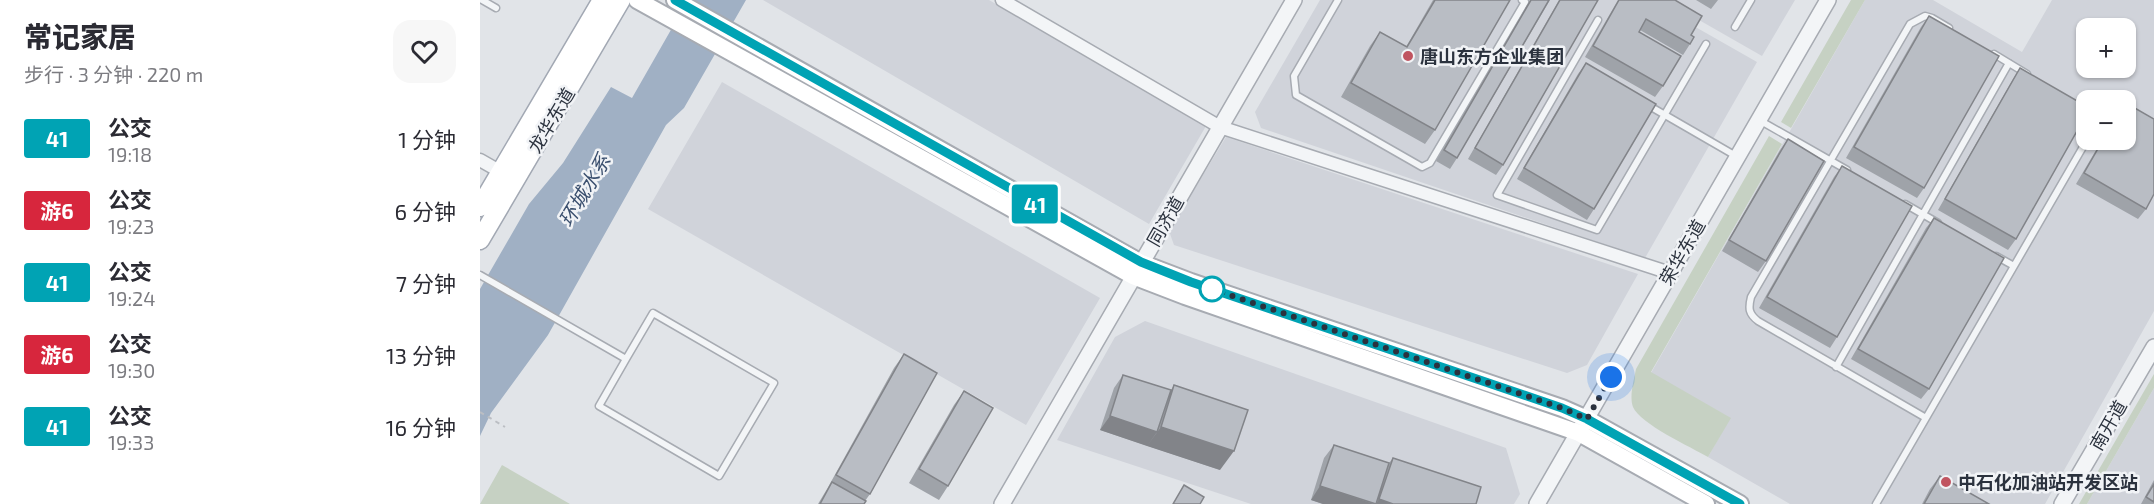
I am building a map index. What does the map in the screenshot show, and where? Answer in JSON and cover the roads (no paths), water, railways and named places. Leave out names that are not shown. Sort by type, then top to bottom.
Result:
[{"type":"main road","name":"龙华东道","points":[[480,207],[602,0]]},
{"type":"main road","name":"龙华东道","points":[[480,240],[621,0]]},
{"type":"main road","points":[[637,0],[729,52],[1137,269]]},
{"type":"main road","points":[[678,1],[1185,296],[1583,426],[1740,504]]},
{"type":"main road","points":[[1583,426],[1706,504]]},
{"type":"street","points":[[1002,0],[1220,128],[1670,273]]},
{"type":"street","name":"同济道","points":[[1002,504],[1294,0]]},
{"type":"street","name":"荣华东道","points":[[1538,504],[1828,0]]},
{"type":"street","points":[[480,160],[501,172]]},
{"type":"street","name":"南开道","points":[[2062,504],[2154,347]]},
{"type":"lane","points":[[482,0],[496,8]]},
{"type":"lane","points":[[1338,0],[1294,76],[1296,95],[1422,167],[1430,163],[1525,2],[1522,0]]},
{"type":"lane","points":[[1735,27],[1751,0]]},
{"type":"lane","points":[[1926,418],[1758,321],[1751,315],[1749,307],[1751,297],[1910,24],[1925,16],[1951,29]]},
{"type":"lane","points":[[1598,20],[1497,195],[1597,230],[1706,44]]},
{"type":"lane","points":[[1990,52],[2038,80]]},
{"type":"lane","points":[[1573,63],[1583,69]]},
{"type":"lane","points":[[1836,367],[2009,63]]},
{"type":"lane","points":[[1634,98],[1737,156]]},
{"type":"lane","points":[[1758,119],[1851,173]]},
{"type":"lane","points":[[1876,504],[2081,150]]},
{"type":"lane","points":[[1903,202],[1943,226]]},
{"type":"lane","points":[[1994,255],[2014,266]]},
{"type":"lane","points":[[480,275],[626,359]]},
{"type":"lane","points":[[653,313],[774,383],[719,476],[599,406],[626,359],[653,313]]},
{"type":"water","name":"环城水系","points":[[688,0],[746,0],[684,108],[666,125],[548,335],[491,413],[480,436],[480,289],[529,204],[563,163],[611,87],[632,98]]},
{"type":"place","name":"唐山东方企业集团","points":[[1408,56]]},
{"type":"place","name":"中石化加油站开发区站","points":[[1946,482]]}]
